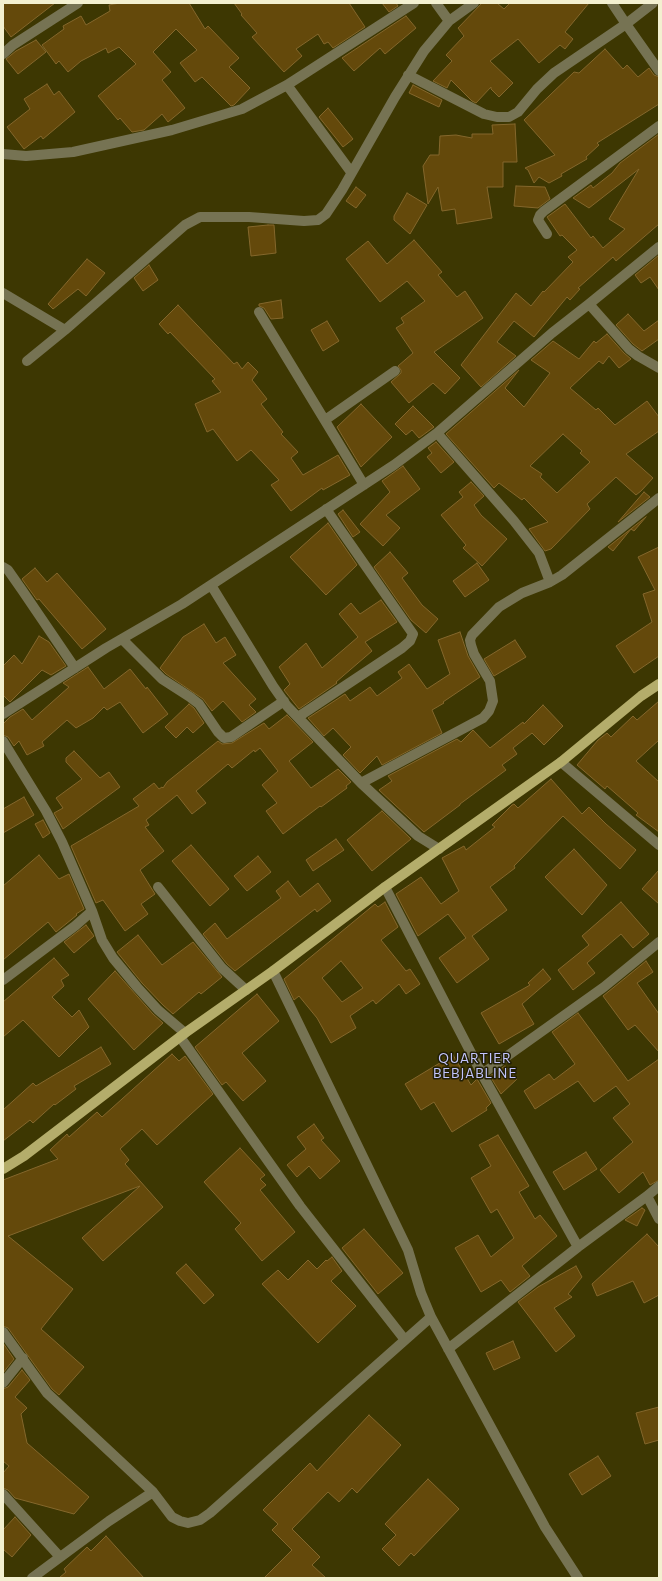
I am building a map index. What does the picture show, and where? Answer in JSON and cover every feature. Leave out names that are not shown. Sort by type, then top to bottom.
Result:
[{"type":"main road","points":[[3,1169],[24,1156],[183,1035],[273,971],[385,887],[561,762],[641,696],[659,684]]},
{"type":"street","points":[[3,54],[13,45],[78,3]]},
{"type":"street","points":[[3,154],[26,156],[73,152],[172,130],[242,109],[287,85],[414,3]]},
{"type":"street","points":[[436,3],[449,21]]},
{"type":"street","points":[[27,361],[65,330],[184,224],[200,217],[249,216],[304,221],[318,220],[326,214],[342,190],[351,172],[424,50],[449,21],[474,3]]},
{"type":"street","points":[[612,3],[659,70]]},
{"type":"street","points":[[408,75],[484,114],[497,118],[509,117],[518,112],[554,73],[626,24],[653,3]]},
{"type":"street","points":[[287,85],[351,172]]},
{"type":"street","points":[[547,234],[538,220],[544,211],[659,126]]},
{"type":"street","points":[[3,714],[74,668],[182,604],[394,464],[437,433],[546,338],[659,247]]},
{"type":"street","points":[[3,293],[65,330]]},
{"type":"street","points":[[589,304],[629,349],[659,368]]},
{"type":"street","points":[[259,312],[310,397],[326,420],[364,485]]},
{"type":"street","points":[[326,420],[395,371]]},
{"type":"street","points":[[437,433],[514,521],[539,553],[550,582]]},
{"type":"street","points":[[361,783],[483,718],[489,711],[494,701],[490,681],[474,654],[471,645],[470,640],[472,635],[499,607],[522,593],[550,582],[562,575],[659,498]]},
{"type":"street","points":[[298,717],[402,648],[410,641],[413,634],[326,509]]},
{"type":"street","points":[[3,567],[22,590],[74,668]]},
{"type":"street","points":[[211,585],[273,686],[284,701],[361,783],[418,836],[439,849]]},
{"type":"street","points":[[122,639],[162,679],[199,704],[218,732],[224,738],[231,737],[284,701]]},
{"type":"street","points":[[3,741],[46,811],[62,842],[92,911],[102,940],[113,958],[137,987],[183,1035],[300,1206],[405,1340]]},
{"type":"street","points":[[561,762],[659,845]]},
{"type":"street","points":[[158,887],[222,968],[246,990]]},
{"type":"street","points":[[385,887],[482,1074],[578,1247]]},
{"type":"street","points":[[3,980],[75,926],[92,911]]},
{"type":"street","points":[[482,1074],[604,986],[659,942]]},
{"type":"street","points":[[273,971],[408,1250],[421,1293],[431,1317],[545,1527],[578,1578]]},
{"type":"street","points":[[448,1349],[578,1247],[659,1186]]},
{"type":"street","points":[[647,1196],[659,1219]]},
{"type":"street","points":[[3,1332],[47,1393],[153,1492],[172,1517],[188,1523],[200,1520],[210,1513],[313,1420],[431,1317]]},
{"type":"street","points":[[3,1384],[23,1358]]},
{"type":"street","points":[[32,1578],[109,1521],[153,1492]]},
{"type":"street","points":[[3,1494],[60,1557]]},
{"type":"building","points":[[3,3],[55,3],[11,37],[3,26]]},
{"type":"building","points":[[120,3],[189,3],[205,29],[208,26],[239,58],[229,67],[250,88],[234,105],[231,106],[202,77],[195,82],[180,63],[197,50],[176,29],[153,52],[171,72],[162,80],[185,108],[168,122],[162,114],[144,130],[132,132],[120,118],[118,120],[98,96],[136,64],[119,47],[108,53],[106,48],[81,61],[68,72],[59,61],[56,64],[42,45],[64,29],[63,26],[81,16],[86,25],[110,11],[109,5]]},
{"type":"building","points":[[234,3],[349,3],[365,27],[333,48],[328,42],[324,44],[318,34],[296,49],[302,56],[284,72],[252,37],[257,33],[241,15],[242,14]]},
{"type":"building","points":[[382,3],[396,3],[398,6],[389,12]]},
{"type":"building","points":[[482,3],[497,3],[504,9],[510,3],[589,3],[565,32],[573,39],[565,49],[560,45],[539,63],[518,39],[490,61],[513,83],[499,97],[491,89],[491,87],[476,103],[472,101],[451,80],[447,88],[433,81],[452,61],[446,55],[464,36],[458,28]]},
{"type":"building","points":[[406,16],[416,28],[385,54],[380,48],[354,71],[342,58]]},
{"type":"building","points":[[36,40],[46,52],[18,74],[6,59],[16,51]]},
{"type":"building","points":[[605,49],[623,69],[627,65],[638,77],[649,68],[654,75],[659,77],[659,104],[597,143],[599,145],[586,157],[587,159],[561,174],[562,176],[549,183],[539,177],[534,183],[528,170],[525,168],[555,155],[524,120],[574,72],[579,73]]},
{"type":"building","points":[[47,84],[54,95],[59,91],[75,112],[43,139],[41,136],[24,149],[7,127],[30,109],[24,99]]},
{"type":"building","points":[[413,85],[442,100],[439,107],[409,93]]},
{"type":"building","points":[[328,108],[353,139],[343,147],[319,117]]},
{"type":"building","points":[[515,124],[517,162],[503,162],[503,187],[487,187],[492,218],[457,224],[455,209],[442,211],[438,187],[428,204],[423,166],[430,155],[439,155],[440,136],[456,135],[472,138],[472,134],[493,134],[492,125]]},
{"type":"building","points":[[659,134],[659,224],[616,261],[613,257],[578,288],[580,289],[570,300],[567,297],[534,337],[514,321],[497,342],[516,356],[481,387],[461,365],[516,293],[531,306],[543,291],[544,292],[573,262],[568,257],[577,250],[562,235],[560,236],[547,217],[565,204],[591,238],[593,236],[603,248],[625,229],[609,219],[639,169],[589,208],[573,198],[591,185],[593,188],[612,173],[620,163]]},
{"type":"building","points":[[516,186],[545,187],[550,199],[538,208],[514,206]]},
{"type":"building","points":[[356,187],[366,195],[356,208],[346,201]]},
{"type":"building","points":[[407,193],[427,205],[410,234],[394,220],[394,216]]},
{"type":"building","points":[[274,225],[276,253],[251,256],[248,227]]},
{"type":"building","points":[[414,240],[442,272],[438,275],[457,297],[465,291],[483,318],[434,352],[460,378],[445,394],[433,383],[409,403],[391,382],[401,373],[398,366],[413,353],[396,328],[404,323],[401,318],[425,301],[407,281],[380,302],[346,259],[368,241],[387,264]]},
{"type":"building","points":[[659,255],[659,290],[650,277],[641,283],[635,275]]},
{"type":"building","points":[[87,259],[105,273],[86,296],[78,289],[53,309],[48,304]]},
{"type":"building","points":[[149,265],[158,280],[143,291],[134,278]]},
{"type":"building","points":[[281,300],[283,318],[271,319],[264,308],[259,306],[259,304]]},
{"type":"building","points":[[178,305],[234,364],[237,362],[242,369],[248,362],[258,372],[252,380],[267,399],[261,404],[283,432],[281,434],[298,452],[291,458],[303,475],[338,455],[350,475],[323,490],[322,488],[291,511],[271,485],[279,480],[251,450],[237,461],[213,429],[207,432],[195,404],[221,392],[212,381],[215,379],[170,332],[168,334],[159,324]]},
{"type":"building","points":[[628,314],[644,331],[659,320],[659,339],[642,351],[633,344],[616,325]]},
{"type":"building","points":[[327,321],[339,341],[323,351],[311,330]]},
{"type":"building","points":[[607,334],[631,359],[619,368],[609,356],[603,364],[599,361],[570,388],[596,410],[598,408],[615,425],[647,401],[659,417],[659,431],[626,454],[653,478],[636,495],[616,477],[587,504],[590,509],[551,549],[545,551],[529,529],[548,522],[524,498],[522,500],[499,483],[494,488],[446,434],[519,370],[505,388],[524,407],[550,373],[531,360],[553,341],[579,359],[594,341],[596,343]],"holes":[[[563,434],[582,451],[580,453],[590,462],[557,493],[540,477],[542,474],[530,466]]]},
{"type":"building","points":[[361,404],[392,437],[361,467],[337,427]]},
{"type":"building","points":[[413,406],[434,427],[419,438],[412,430],[406,435],[395,424]]},
{"type":"building","points":[[436,442],[454,462],[441,473],[427,457],[432,453],[428,448]]},
{"type":"building","points":[[403,466],[420,489],[386,515],[400,528],[383,546],[360,524],[390,492],[382,481]]},
{"type":"building","points":[[471,482],[484,496],[474,505],[481,515],[507,539],[482,566],[463,548],[466,545],[441,515],[463,497],[459,492]]},
{"type":"building","points":[[644,492],[650,497],[618,522]]},
{"type":"building","points":[[343,510],[360,532],[353,537],[338,514]]},
{"type":"building","points":[[646,517],[634,531],[631,529],[613,551],[608,547]]},
{"type":"building","points":[[328,523],[357,565],[326,595],[290,557]]},
{"type":"building","points":[[659,547],[659,656],[634,673],[616,646],[652,622],[643,594],[655,590],[638,557]]},
{"type":"building","points":[[390,552],[408,573],[402,578],[422,605],[438,619],[426,633],[411,620],[374,567]]},
{"type":"building","points":[[477,563],[489,580],[465,597],[453,581]]},
{"type":"building","points":[[35,568],[47,582],[57,573],[106,629],[82,649],[39,599],[37,600],[22,579]]},
{"type":"building","points":[[381,600],[397,622],[365,642],[372,651],[336,682],[337,683],[299,709],[284,690],[290,684],[279,667],[306,643],[322,668],[358,637],[339,614],[351,603],[360,614]]},
{"type":"building","points":[[204,624],[216,643],[225,637],[236,655],[223,663],[256,699],[249,705],[256,712],[242,722],[223,701],[212,711],[203,699],[166,674],[160,668],[183,637]]},
{"type":"building","points":[[460,632],[468,656],[480,677],[432,710],[442,733],[382,765],[377,756],[360,773],[343,755],[351,747],[333,728],[324,736],[308,718],[345,694],[350,701],[370,687],[377,696],[402,678],[398,672],[409,664],[427,689],[450,674],[438,640]]},
{"type":"building","points":[[39,636],[49,642],[66,666],[51,675],[42,670],[10,702],[3,695],[3,666],[14,655],[22,664]]},
{"type":"building","points":[[515,640],[526,657],[494,676],[484,659]]},
{"type":"building","points":[[88,667],[104,689],[130,669],[146,689],[147,687],[168,714],[143,733],[120,702],[107,710],[104,707],[93,718],[76,728],[67,720],[42,742],[44,746],[27,755],[19,741],[14,746],[8,737],[3,735],[3,724],[10,717],[23,709],[32,720],[69,687],[63,683]]},
{"type":"building","points":[[659,701],[659,740],[636,761],[659,782],[659,832],[636,815],[638,813],[607,786],[605,789],[577,765],[598,740],[607,733],[611,737],[633,716],[637,720]]},
{"type":"building","points":[[189,704],[194,708],[204,723],[193,733],[187,727],[176,738],[165,727]]},
{"type":"building","points":[[543,705],[563,726],[544,745],[532,733],[513,748],[517,754],[502,765],[506,770],[424,832],[379,790],[392,781],[388,776],[457,739],[461,742],[473,730],[490,748],[523,722],[524,724]]},
{"type":"building","points":[[287,715],[313,742],[289,761],[311,788],[338,769],[351,782],[346,786],[347,788],[283,834],[266,811],[277,803],[262,785],[278,771],[260,748],[255,752],[254,750],[232,768],[228,764],[196,791],[206,803],[192,814],[177,795],[146,820],[149,825],[145,827],[164,851],[140,870],[155,894],[141,904],[148,914],[125,931],[103,900],[96,903],[71,846],[139,806],[133,799],[154,783],[159,789],[162,787],[163,788],[167,782],[218,741],[222,744],[232,743],[264,723],[269,729]]},
{"type":"building","points":[[74,751],[100,778],[109,772],[120,787],[63,829],[54,813],[63,808],[56,798],[82,779],[66,762],[66,758]]},
{"type":"building","points":[[551,779],[582,814],[589,807],[636,850],[620,869],[563,816],[514,866],[515,868],[490,887],[507,910],[472,936],[489,959],[457,983],[439,958],[466,938],[448,914],[418,936],[396,894],[421,877],[441,904],[459,891],[442,858],[464,846],[466,850],[495,827],[492,825],[512,805],[514,804],[518,808]]},
{"type":"building","points":[[24,797],[34,815],[3,833],[3,809]]},
{"type":"building","points":[[382,811],[411,839],[372,871],[347,840]]},
{"type":"building","points":[[43,820],[50,833],[43,838],[35,824]]},
{"type":"building","points":[[336,839],[344,850],[313,871],[306,860]]},
{"type":"building","points":[[191,845],[229,889],[210,906],[172,861]]},
{"type":"building","points":[[574,849],[607,885],[582,915],[545,877]]},
{"type":"building","points":[[39,855],[59,879],[69,874],[84,909],[76,914],[77,915],[56,932],[48,922],[3,960],[3,886]]},
{"type":"building","points":[[258,856],[271,872],[247,891],[234,876]]},
{"type":"building","points":[[659,870],[659,904],[642,889]]},
{"type":"building","points":[[288,881],[300,897],[318,883],[331,901],[317,912],[315,909],[235,971],[227,964],[203,934],[215,923],[227,939],[281,898],[276,891]]},
{"type":"building","points":[[385,902],[398,927],[381,940],[406,971],[410,969],[420,984],[406,994],[399,984],[376,1004],[373,1000],[350,1016],[356,1028],[331,1043],[317,1018],[299,996],[294,1000],[284,979],[375,904],[378,907]],"holes":[[[341,961],[363,988],[342,1002],[322,978]]]},
{"type":"building","points":[[621,902],[649,934],[633,948],[621,934],[587,963],[595,973],[573,990],[558,970],[589,945],[582,936]]},
{"type":"building","points":[[86,925],[94,936],[74,953],[64,942]]},
{"type":"building","points":[[138,935],[162,965],[193,942],[222,977],[201,994],[199,992],[173,1014],[142,983],[117,952]]},
{"type":"building","points":[[54,958],[69,975],[61,980],[64,986],[52,997],[72,1017],[79,1010],[89,1027],[59,1057],[23,1020],[3,1037],[3,1002]]},
{"type":"building","points":[[646,961],[653,972],[637,983],[659,1014],[659,1052],[635,1025],[628,1030],[603,996]]},
{"type":"building","points":[[543,969],[551,979],[522,1004],[534,1024],[499,1044],[481,1013],[530,985],[528,983]]},
{"type":"building","points":[[115,971],[153,1014],[163,1023],[134,1050],[88,999]]},
{"type":"building","points":[[257,994],[279,1021],[242,1053],[266,1081],[243,1101],[226,1082],[222,1085],[195,1047]]},
{"type":"building","points":[[578,1013],[628,1081],[659,1059],[659,1180],[650,1185],[643,1172],[619,1193],[600,1170],[633,1142],[613,1118],[630,1104],[616,1086],[594,1102],[578,1081],[535,1109],[524,1091],[549,1074],[554,1080],[575,1064],[552,1032]]},
{"type":"building","points":[[101,1047],[111,1064],[74,1086],[76,1089],[55,1105],[54,1104],[33,1123],[30,1120],[3,1141],[3,1110],[33,1083],[36,1086]]},
{"type":"building","points":[[172,1054],[179,1061],[185,1056],[213,1094],[157,1145],[142,1129],[120,1149],[129,1160],[125,1164],[163,1207],[103,1261],[82,1238],[140,1186],[8,1236],[73,1289],[41,1329],[84,1367],[59,1395],[52,1389],[8,1328],[3,1326],[3,1180],[58,1159],[50,1150],[67,1134],[69,1137],[97,1112],[102,1117]]},
{"type":"building","points":[[453,1055],[471,1085],[477,1079],[491,1103],[486,1108],[487,1110],[452,1132],[434,1102],[421,1110],[405,1084]]},
{"type":"building","points":[[505,1066],[517,1079],[501,1094],[490,1076]]},
{"type":"building","points":[[314,1124],[324,1138],[321,1140],[340,1161],[320,1179],[309,1166],[297,1177],[287,1165],[306,1149],[297,1137]]},
{"type":"building","points":[[498,1135],[529,1186],[519,1192],[535,1219],[540,1215],[557,1236],[522,1266],[530,1276],[510,1292],[501,1280],[481,1292],[455,1248],[478,1235],[491,1257],[514,1238],[497,1209],[491,1213],[471,1178],[491,1166],[479,1145]]},
{"type":"building","points":[[240,1148],[265,1175],[260,1179],[266,1185],[260,1190],[295,1232],[262,1261],[235,1229],[241,1223],[204,1182]]},
{"type":"building","points":[[586,1152],[597,1169],[564,1190],[553,1172]]},
{"type":"building","points":[[642,1208],[645,1210],[637,1226],[625,1220]]},
{"type":"building","points":[[364,1229],[403,1273],[378,1294],[342,1248]]},
{"type":"building","points":[[647,1234],[659,1247],[659,1295],[644,1303],[633,1281],[597,1296],[592,1284]]},
{"type":"building","points":[[332,1257],[342,1271],[331,1281],[356,1306],[318,1343],[262,1284],[278,1270],[288,1280],[308,1260],[317,1269],[326,1260],[327,1261]]},
{"type":"building","points":[[186,1264],[214,1295],[204,1304],[176,1273]]},
{"type":"building","points":[[576,1266],[582,1277],[568,1294],[572,1297],[554,1308],[575,1336],[556,1352],[518,1302],[538,1287]]},
{"type":"building","points":[[513,1341],[520,1358],[494,1370],[486,1353]]},
{"type":"building","points":[[3,1343],[14,1359],[3,1373]]},
{"type":"building","points":[[22,1370],[30,1380],[15,1397],[27,1408],[21,1414],[27,1443],[89,1497],[74,1514],[15,1498],[8,1490],[3,1488],[3,1473],[9,1466],[3,1461],[3,1389],[8,1387]]},
{"type":"building","points":[[659,1407],[659,1440],[645,1444],[636,1413]]},
{"type":"building","points":[[369,1415],[401,1445],[357,1493],[352,1488],[339,1502],[328,1492],[292,1529],[320,1557],[312,1565],[326,1578],[264,1578],[292,1550],[272,1530],[278,1524],[263,1510],[310,1463],[317,1471]]},
{"type":"building","points":[[598,1456],[611,1476],[582,1495],[569,1474]]},
{"type":"building","points":[[428,1479],[459,1509],[414,1556],[411,1553],[399,1566],[382,1549],[396,1535],[385,1524]]},
{"type":"building","points":[[15,1517],[31,1535],[12,1557],[3,1549],[3,1530]]},
{"type":"building","points":[[106,1536],[144,1578],[59,1578],[66,1572],[64,1569],[87,1547],[91,1551]]},
{"type":"district","name":"QUARTIER BEBJABLINE","points":[[475,1066]]}]
